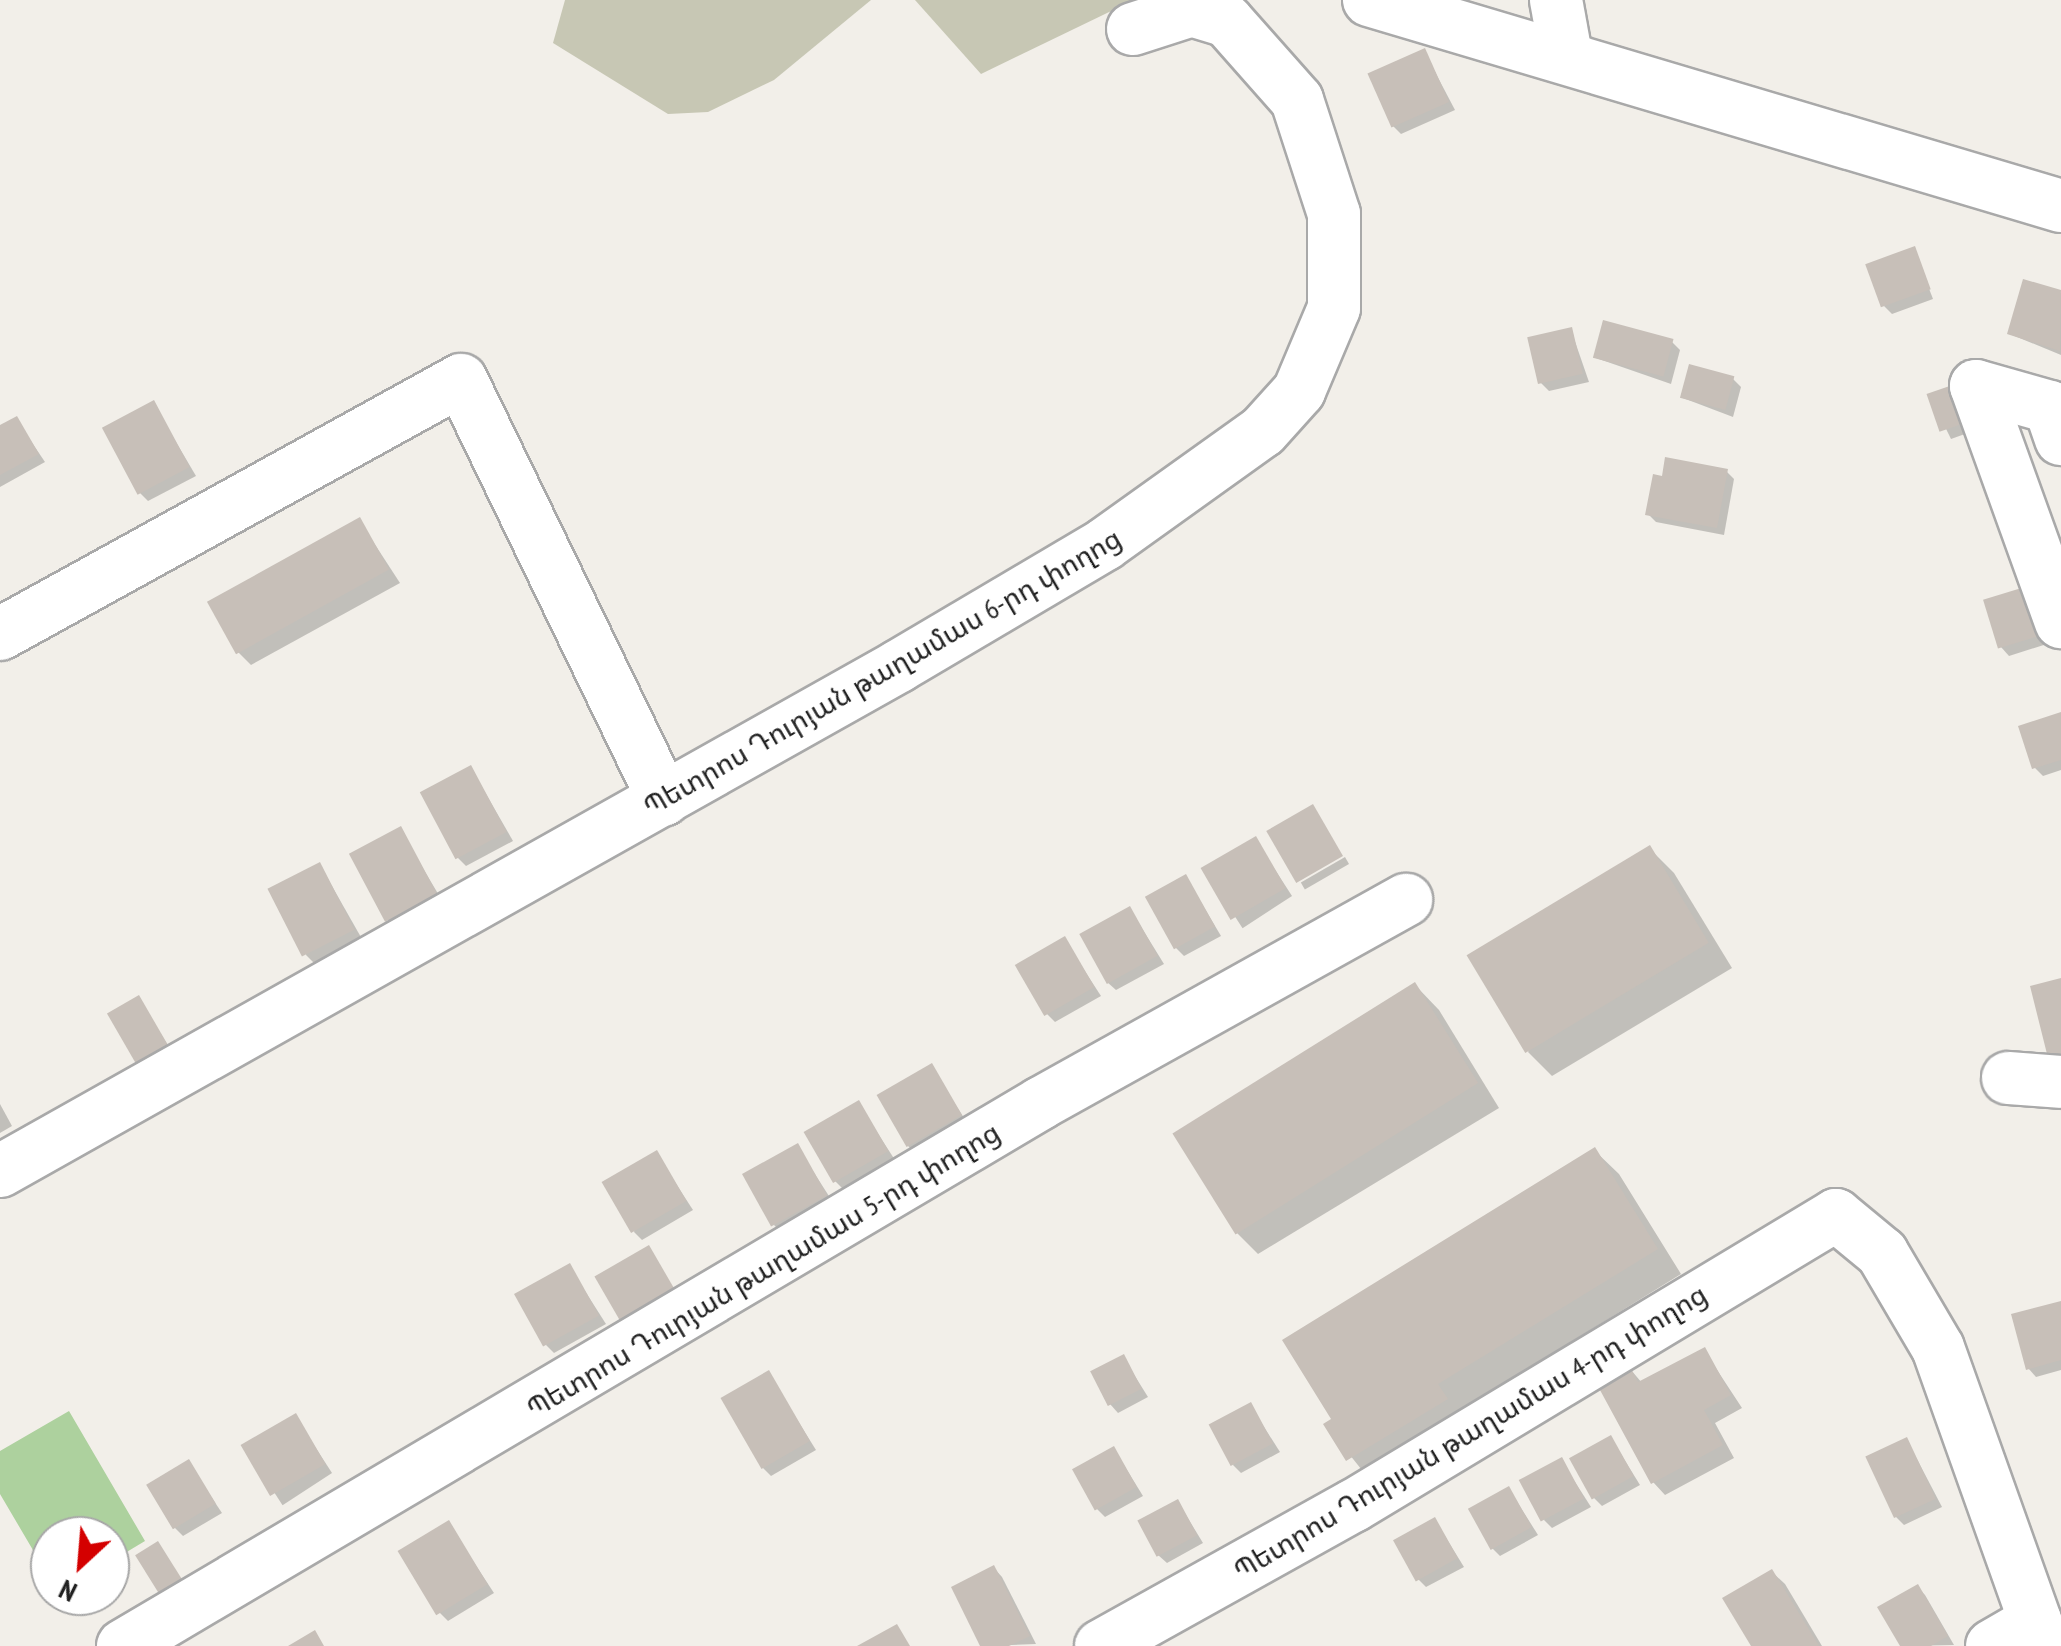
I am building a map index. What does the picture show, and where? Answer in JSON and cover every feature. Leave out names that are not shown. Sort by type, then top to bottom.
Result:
[{"type":"street","points":[[1369,0],[1566,54],[2061,206]]},
{"type":"street","points":[[1556,0],[1566,54]]},
{"type":"street","name":"Պետրոս Դուրյան թաղամաս 6-րդ փողոց","points":[[0,1171],[664,800],[1104,544],[1264,431],[1299,392],[1334,308],[1334,214],[1297,100],[1213,8],[1133,29]]},
{"type":"street","points":[[0,634],[461,380],[664,800]]},
{"type":"street","points":[[2061,438],[2050,407],[1976,386],[2061,622]]},
{"type":"street","name":"Պետրոս Դուրյան թաղամաս 5-րդ փողոց","points":[[123,1646],[1041,1103],[1406,900]]},
{"type":"street","points":[[2008,1078],[2061,1082]]},
{"type":"street","name":"Պետրոս Դուրյան թաղամաս 4-րդ փողոց","points":[[1100,1646],[1352,1506],[1836,1214],[1882,1253],[1938,1348],[2024,1638]]},
{"type":"shaded area","points":[[565,0],[871,0],[774,80],[708,112],[668,114],[553,43]]},
{"type":"shaded area","points":[[915,0],[1134,0],[981,74]]},
{"type":"green space","points":[[69,1411],[145,1541],[130,1550],[130,1516],[30,1516],[30,1545],[0,1494],[0,1451]]},
{"type":"building","points":[[1425,48],[1449,102],[1391,128],[1367,74]]},
{"type":"building","points":[[1915,246],[1931,289],[1881,307],[1865,264]]},
{"type":"building","points":[[2023,279],[2061,290],[2060,351],[2007,334]]},
{"type":"building","points":[[1603,320],[1674,339],[1663,377],[1593,358]]},
{"type":"building","points":[[1572,327],[1583,374],[1538,384],[1527,337]]},
{"type":"building","points":[[1689,364],[1734,376],[1725,410],[1680,398]]},
{"type":"building","points":[[1970,379],[1983,417],[1940,432],[1927,394]]},
{"type":"building","points":[[154,400],[190,467],[138,495],[102,428]]},
{"type":"building","points":[[17,416],[39,454],[0,475],[0,425]]},
{"type":"building","points":[[1665,457],[1728,469],[1717,528],[1645,515],[1653,474],[1662,476]]},
{"type":"building","points":[[360,517],[389,569],[236,654],[207,602]]},
{"type":"building","points":[[2028,586],[2043,635],[1998,649],[1983,600]]},
{"type":"building","points":[[2061,712],[2061,760],[2032,769],[2018,726]]},
{"type":"building","points":[[471,765],[507,832],[455,859],[420,792]]},
{"type":"building","points":[[1313,804],[1343,856],[1296,883],[1266,831]]},
{"type":"building","points":[[401,826],[437,894],[385,922],[349,854]]},
{"type":"building","points":[[1256,836],[1286,888],[1231,920],[1201,868]]},
{"type":"building","points":[[1650,845],[1709,943],[1525,1053],[1467,955]]},
{"type":"building","points":[[320,862],[355,930],[302,957],[267,889]]},
{"type":"building","points":[[1186,874],[1215,926],[1174,949],[1145,897]]},
{"type":"building","points":[[1130,906],[1158,956],[1107,984],[1079,934]]},
{"type":"building","points":[[1065,936],[1094,987],[1044,1016],[1015,965]]},
{"type":"building","points":[[2061,978],[2061,1067],[2051,1070],[2030,986]]},
{"type":"building","points":[[1415,982],[1478,1083],[1236,1234],[1172,1134]]},
{"type":"building","points":[[139,995],[168,1046],[136,1065],[107,1014]]},
{"type":"building","points":[[932,1063],[962,1115],[907,1147],[877,1095]]},
{"type":"building","points":[[859,1100],[888,1151],[833,1183],[804,1132]]},
{"type":"building","points":[[798,1143],[827,1195],[771,1227],[742,1174]]},
{"type":"building","points":[[1595,1147],[1658,1249],[1438,1384],[1448,1399],[1346,1461],[1323,1424],[1331,1419],[1282,1340]]},
{"type":"building","points":[[657,1150],[686,1201],[631,1233],[602,1182]]},
{"type":"building","points":[[649,1245],[678,1296],[624,1328],[594,1276]]},
{"type":"building","points":[[570,1263],[599,1315],[543,1347],[514,1294]]},
{"type":"building","points":[[2061,1301],[2061,1360],[2026,1370],[2011,1314]]},
{"type":"building","points":[[1705,1347],[1731,1395],[1704,1410],[1723,1445],[1651,1484],[1594,1379],[1627,1361],[1638,1382]]},
{"type":"building","points":[[1124,1354],[1142,1389],[1108,1406],[1090,1371]]},
{"type":"building","points":[[769,1370],[810,1441],[762,1469],[721,1398]]},
{"type":"building","points":[[1251,1402],[1273,1443],[1231,1466],[1209,1425]]},
{"type":"building","points":[[296,1413],[326,1464],[270,1496],[241,1445]]},
{"type":"building","points":[[1611,1435],[1634,1476],[1592,1499],[1569,1458]]},
{"type":"building","points":[[1907,1437],[1936,1499],[1894,1518],[1865,1456]]},
{"type":"building","points":[[1114,1446],[1137,1487],[1095,1510],[1072,1469]]},
{"type":"building","points":[[1562,1457],[1584,1498],[1541,1522],[1519,1480]]},
{"type":"building","points":[[189,1459],[216,1504],[173,1529],[146,1485]]},
{"type":"building","points":[[1509,1486],[1532,1527],[1491,1550],[1468,1509]]},
{"type":"building","points":[[1178,1499],[1197,1535],[1157,1557],[1137,1521]]},
{"type":"building","points":[[1435,1517],[1458,1558],[1416,1581],[1393,1540]]},
{"type":"building","points":[[449,1520],[488,1584],[436,1615],[398,1551]]},
{"type":"building","points":[[158,1541],[183,1581],[160,1595],[135,1555]]},
{"type":"building","points":[[994,1565],[1030,1636],[1009,1646],[980,1646],[951,1587]]},
{"type":"building","points":[[1772,1569],[1819,1646],[1751,1646],[1722,1598]]},
{"type":"building","points":[[1918,1584],[1948,1636],[1931,1646],[1900,1646],[1877,1607]]},
{"type":"building","points":[[897,1624],[910,1646],[857,1646]]},
{"type":"building","points":[[315,1630],[324,1646],[288,1646]]}]
